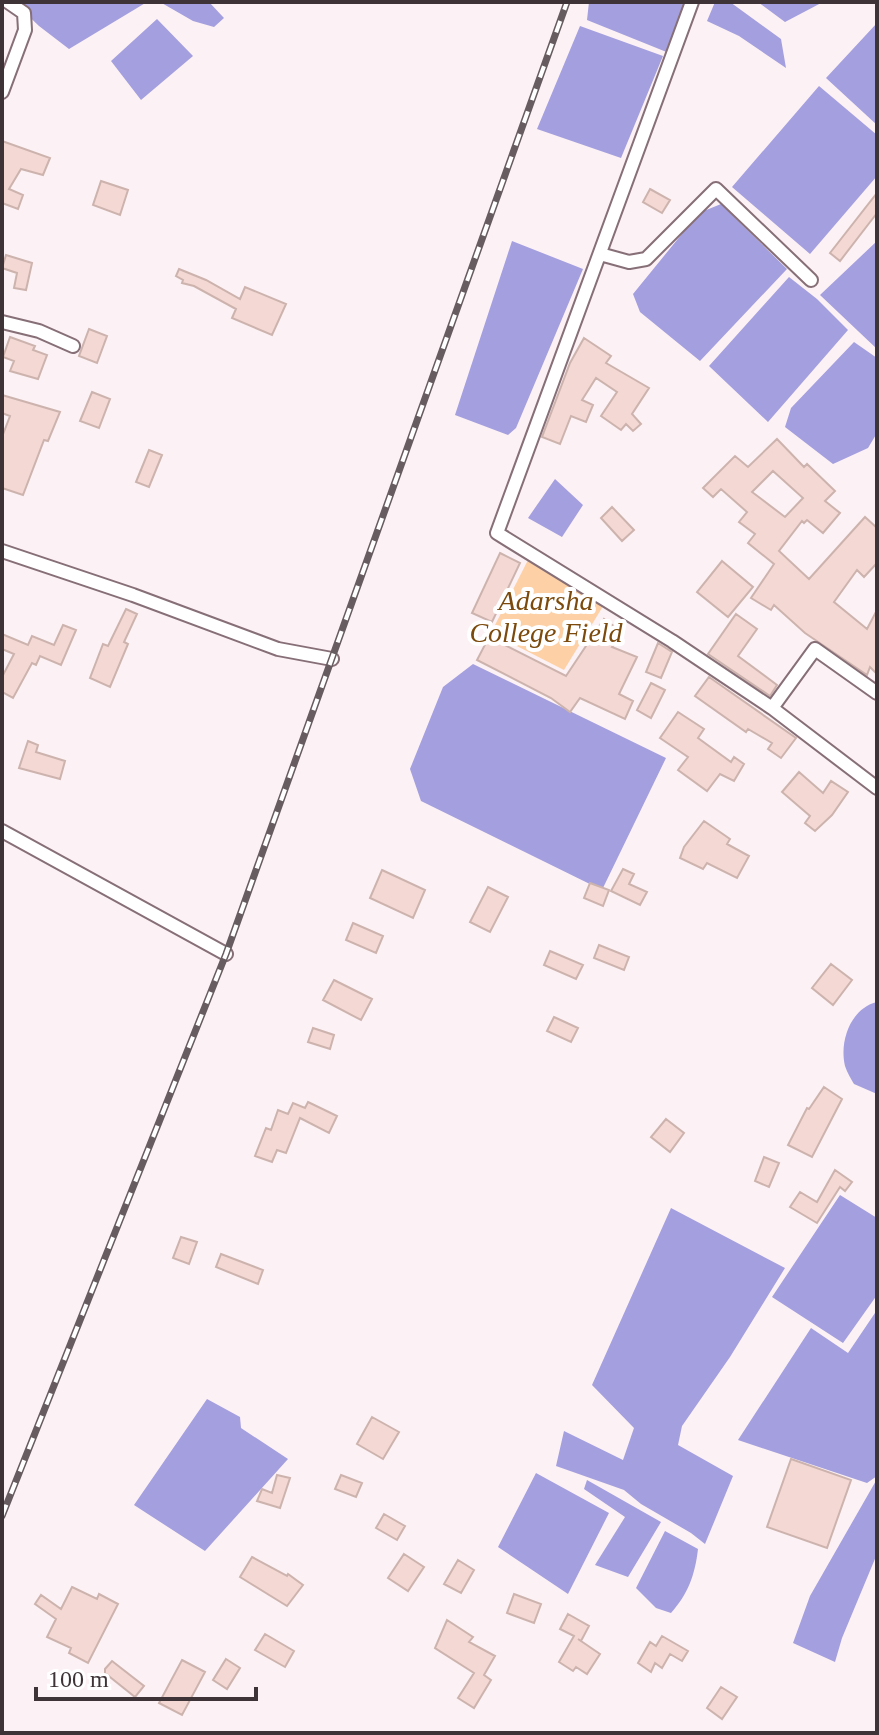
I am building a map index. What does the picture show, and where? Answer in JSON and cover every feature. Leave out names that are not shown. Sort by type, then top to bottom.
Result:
[{"type":"street","points":[[2,92],[25,30],[24,13],[8,2]]},
{"type":"street","points":[[692,2],[497,533],[672,641],[772,708],[877,788]]},
{"type":"street","points":[[600,254],[629,262],[646,259],[716,189],[811,280]]},
{"type":"street","points":[[2,322],[39,331],[73,346]]},
{"type":"street","points":[[2,551],[278,649],[332,659]]},
{"type":"street","points":[[772,708],[815,649],[877,693]]},
{"type":"street","points":[[2,831],[226,954]]},
{"type":"green space","name":"Adarsha College Field","points":[[529,558],[605,603],[564,670],[491,633]]},
{"type":"shaded area","points":[[14,2],[147,2],[69,49]]},
{"type":"shaded area","points":[[160,2],[209,2],[224,18],[214,27],[193,21]]},
{"type":"shaded area","points":[[589,2],[691,2],[669,53],[587,20]]},
{"type":"shaded area","points":[[715,2],[730,2],[781,39],[786,68],[739,36],[707,21]]},
{"type":"shaded area","points":[[758,2],[823,2],[785,22]]},
{"type":"shaded area","points":[[157,19],[193,56],[141,100],[111,61]]},
{"type":"shaded area","points":[[877,23],[877,125],[826,78]]},
{"type":"shaded area","points":[[580,26],[663,56],[621,158],[537,129]]},
{"type":"shaded area","points":[[819,86],[877,135],[877,176],[810,254],[732,187]]},
{"type":"shaded area","points":[[721,204],[787,269],[700,361],[640,312],[633,294],[699,213]]},
{"type":"shaded area","points":[[512,241],[583,269],[516,428],[508,435],[455,415]]},
{"type":"shaded area","points":[[877,241],[877,349],[820,295]]},
{"type":"shaded area","points":[[789,277],[848,330],[768,422],[709,366]]},
{"type":"shaded area","points":[[854,342],[877,358],[877,433],[868,448],[833,464],[785,427],[791,408]]},
{"type":"shaded area","points":[[555,479],[583,505],[562,537],[528,518]]},
{"type":"shaded area","points":[[473,664],[666,758],[602,890],[421,801],[410,769],[443,687]]},
{"type":"shaded area","points":[[877,1002],[877,1094],[854,1084],[846,1068],[844,1046],[854,1018],[868,1005]]},
{"type":"shaded area","points":[[840,1195],[877,1218],[877,1295],[843,1343],[772,1297]]},
{"type":"shaded area","points":[[671,1208],[785,1268],[730,1357],[682,1426],[678,1445],[733,1476],[705,1544],[624,1490],[556,1466],[564,1431],[623,1460],[634,1428],[592,1385]]},
{"type":"shaded area","points":[[877,1310],[877,1476],[867,1483],[738,1440],[811,1328],[848,1353]]},
{"type":"shaded area","points":[[207,1399],[240,1417],[241,1428],[288,1459],[205,1551],[134,1505]]},
{"type":"shaded area","points":[[536,1473],[609,1513],[568,1594],[498,1547]]},
{"type":"shaded area","points":[[877,1479],[877,1554],[835,1662],[793,1643],[810,1596]]},
{"type":"shaded area","points":[[587,1480],[661,1522],[628,1577],[595,1565],[625,1517],[584,1489]]},
{"type":"shaded area","points":[[665,1531],[698,1549],[690,1584],[671,1613],[656,1608],[636,1588]]},
{"type":"building","points":[[2,141],[50,158],[43,175],[21,169],[9,189],[23,195],[18,209],[2,203]]},
{"type":"building","points":[[101,181],[128,190],[120,215],[93,205]]},
{"type":"building","points":[[650,189],[670,200],[662,213],[643,202]]},
{"type":"building","points":[[877,193],[877,213],[840,261],[830,253]]},
{"type":"building","points":[[6,255],[32,263],[26,290],[14,288],[17,273],[2,268]]},
{"type":"building","points":[[179,269],[240,299],[245,287],[286,304],[272,335],[232,318],[236,309],[194,286],[182,283],[183,280],[176,276]]},
{"type":"building","points":[[89,329],[107,336],[97,363],[79,356]]},
{"type":"building","points":[[10,337],[35,346],[33,350],[47,355],[38,379],[10,371],[14,361],[3,357]]},
{"type":"building","points":[[584,338],[611,356],[606,363],[649,388],[632,414],[641,424],[633,431],[626,424],[621,430],[601,416],[617,392],[596,378],[582,400],[593,405],[586,422],[571,416],[560,444],[542,437],[570,363]]},
{"type":"building","points":[[92,392],[110,399],[99,428],[80,421]]},
{"type":"building","points":[[2,395],[60,412],[48,441],[44,440],[23,495],[2,488],[2,437],[10,416],[2,413]]},
{"type":"building","points":[[777,439],[804,467],[807,464],[835,491],[825,501],[840,513],[823,533],[807,520],[802,521],[779,551],[809,579],[865,517],[877,528],[877,563],[864,577],[857,570],[834,602],[867,629],[877,610],[877,674],[870,667],[867,675],[805,633],[774,605],[771,610],[751,598],[774,564],[748,543],[755,534],[739,522],[747,512],[721,489],[713,497],[703,488],[735,456],[748,467]],"holes":[[[773,471],[803,498],[785,517],[752,492]]]},
{"type":"building","points":[[149,450],[162,455],[149,487],[136,482]]},
{"type":"building","points":[[612,507],[634,530],[622,541],[601,518]]},
{"type":"building","points":[[500,553],[520,563],[492,622],[472,613]]},
{"type":"building","points":[[722,561],[753,587],[728,617],[697,592]]},
{"type":"building","points":[[126,609],[137,614],[124,642],[128,644],[110,687],[90,678],[103,644],[108,646]]},
{"type":"building","points":[[736,614],[757,629],[738,656],[777,685],[770,696],[708,654]]},
{"type":"building","points":[[604,619],[622,632],[612,647],[637,657],[619,694],[633,701],[625,719],[580,698],[570,712],[551,698],[477,660],[489,637],[566,676]]},
{"type":"building","points":[[63,625],[76,630],[61,665],[40,656],[36,665],[32,663],[13,698],[2,692],[2,677],[14,654],[2,649],[2,634],[28,645],[32,636],[54,645]]},
{"type":"building","points":[[658,643],[672,652],[661,678],[646,672]]},
{"type":"building","points":[[709,677],[796,738],[781,758],[768,749],[772,743],[748,729],[746,732],[695,696]]},
{"type":"building","points":[[651,683],[665,690],[651,718],[637,710]]},
{"type":"building","points":[[678,712],[704,729],[698,738],[731,762],[734,757],[744,764],[734,781],[720,774],[707,791],[678,770],[688,757],[660,738]]},
{"type":"building","points":[[28,741],[38,745],[36,752],[65,761],[60,779],[19,768]]},
{"type":"building","points":[[799,772],[823,793],[831,781],[848,792],[832,815],[815,831],[805,823],[810,816],[782,792]]},
{"type":"building","points":[[704,821],[730,839],[727,844],[749,856],[737,878],[707,863],[703,869],[680,858],[684,847]]},
{"type":"building","points":[[623,869],[634,874],[629,884],[647,892],[640,905],[611,891]]},
{"type":"building","points":[[382,870],[425,890],[413,918],[370,898]]},
{"type":"building","points":[[590,883],[609,890],[603,906],[584,898]]},
{"type":"building","points":[[488,887],[508,897],[490,932],[470,922]]},
{"type":"building","points":[[353,923],[383,936],[376,953],[346,940]]},
{"type":"building","points":[[599,945],[629,957],[624,970],[594,958]]},
{"type":"building","points":[[550,951],[583,965],[576,979],[544,965]]},
{"type":"building","points":[[831,964],[852,980],[833,1005],[812,988]]},
{"type":"building","points":[[334,980],[372,999],[361,1020],[323,1000]]},
{"type":"building","points":[[554,1017],[578,1028],[571,1042],[547,1031]]},
{"type":"building","points":[[313,1028],[334,1035],[330,1049],[308,1042]]},
{"type":"building","points":[[824,1087],[842,1099],[812,1157],[788,1145],[807,1108]]},
{"type":"building","points":[[308,1102],[337,1116],[329,1133],[300,1118],[286,1153],[277,1150],[272,1162],[255,1156],[266,1128],[271,1130],[278,1110],[288,1114],[293,1103],[305,1108]]},
{"type":"building","points":[[666,1119],[684,1133],[670,1152],[651,1137]]},
{"type":"building","points":[[764,1157],[779,1163],[769,1187],[755,1181]]},
{"type":"building","points":[[835,1170],[852,1182],[845,1191],[840,1187],[817,1223],[790,1207],[800,1192],[817,1202]]},
{"type":"building","points":[[181,1237],[197,1242],[189,1264],[173,1258]]},
{"type":"building","points":[[221,1254],[263,1270],[258,1284],[216,1267]]},
{"type":"building","points":[[372,1417],[399,1432],[383,1459],[357,1444]]},
{"type":"building","points":[[791,1459],[851,1480],[827,1548],[767,1527]]},
{"type":"building","points":[[277,1475],[290,1478],[280,1508],[257,1501],[262,1489],[272,1493]]},
{"type":"building","points":[[341,1475],[362,1483],[356,1497],[335,1489]]},
{"type":"building","points":[[384,1514],[405,1526],[397,1540],[376,1528]]},
{"type":"building","points":[[404,1554],[424,1567],[408,1591],[388,1578]]},
{"type":"building","points":[[252,1557],[288,1574],[303,1585],[287,1606],[240,1577]]},
{"type":"building","points":[[458,1560],[474,1570],[461,1593],[444,1584]]},
{"type":"building","points":[[72,1587],[97,1599],[99,1594],[118,1604],[88,1663],[69,1653],[71,1648],[47,1637],[56,1619],[35,1604],[41,1595],[61,1609]]},
{"type":"building","points":[[514,1594],[541,1604],[534,1623],[507,1613]]},
{"type":"building","points":[[568,1614],[589,1626],[581,1641],[578,1639],[600,1654],[587,1674],[576,1667],[573,1671],[559,1662],[574,1636],[560,1629]]},
{"type":"building","points":[[447,1620],[473,1637],[469,1642],[495,1656],[484,1675],[491,1680],[474,1708],[458,1698],[474,1673],[435,1648]]},
{"type":"building","points":[[265,1634],[294,1651],[285,1667],[255,1650]]},
{"type":"building","points":[[662,1636],[688,1651],[682,1661],[670,1654],[662,1668],[655,1663],[651,1672],[638,1663],[650,1642],[656,1646]]},
{"type":"building","points":[[226,1659],[240,1668],[227,1689],[213,1680]]},
{"type":"building","points":[[182,1660],[205,1672],[182,1715],[159,1703]]},
{"type":"building","points":[[112,1661],[144,1686],[135,1697],[105,1673]]},
{"type":"building","points":[[721,1687],[737,1697],[722,1719],[707,1708]]},
{"type":"railway","points":[[2,1516],[226,954],[567,2]]}]
